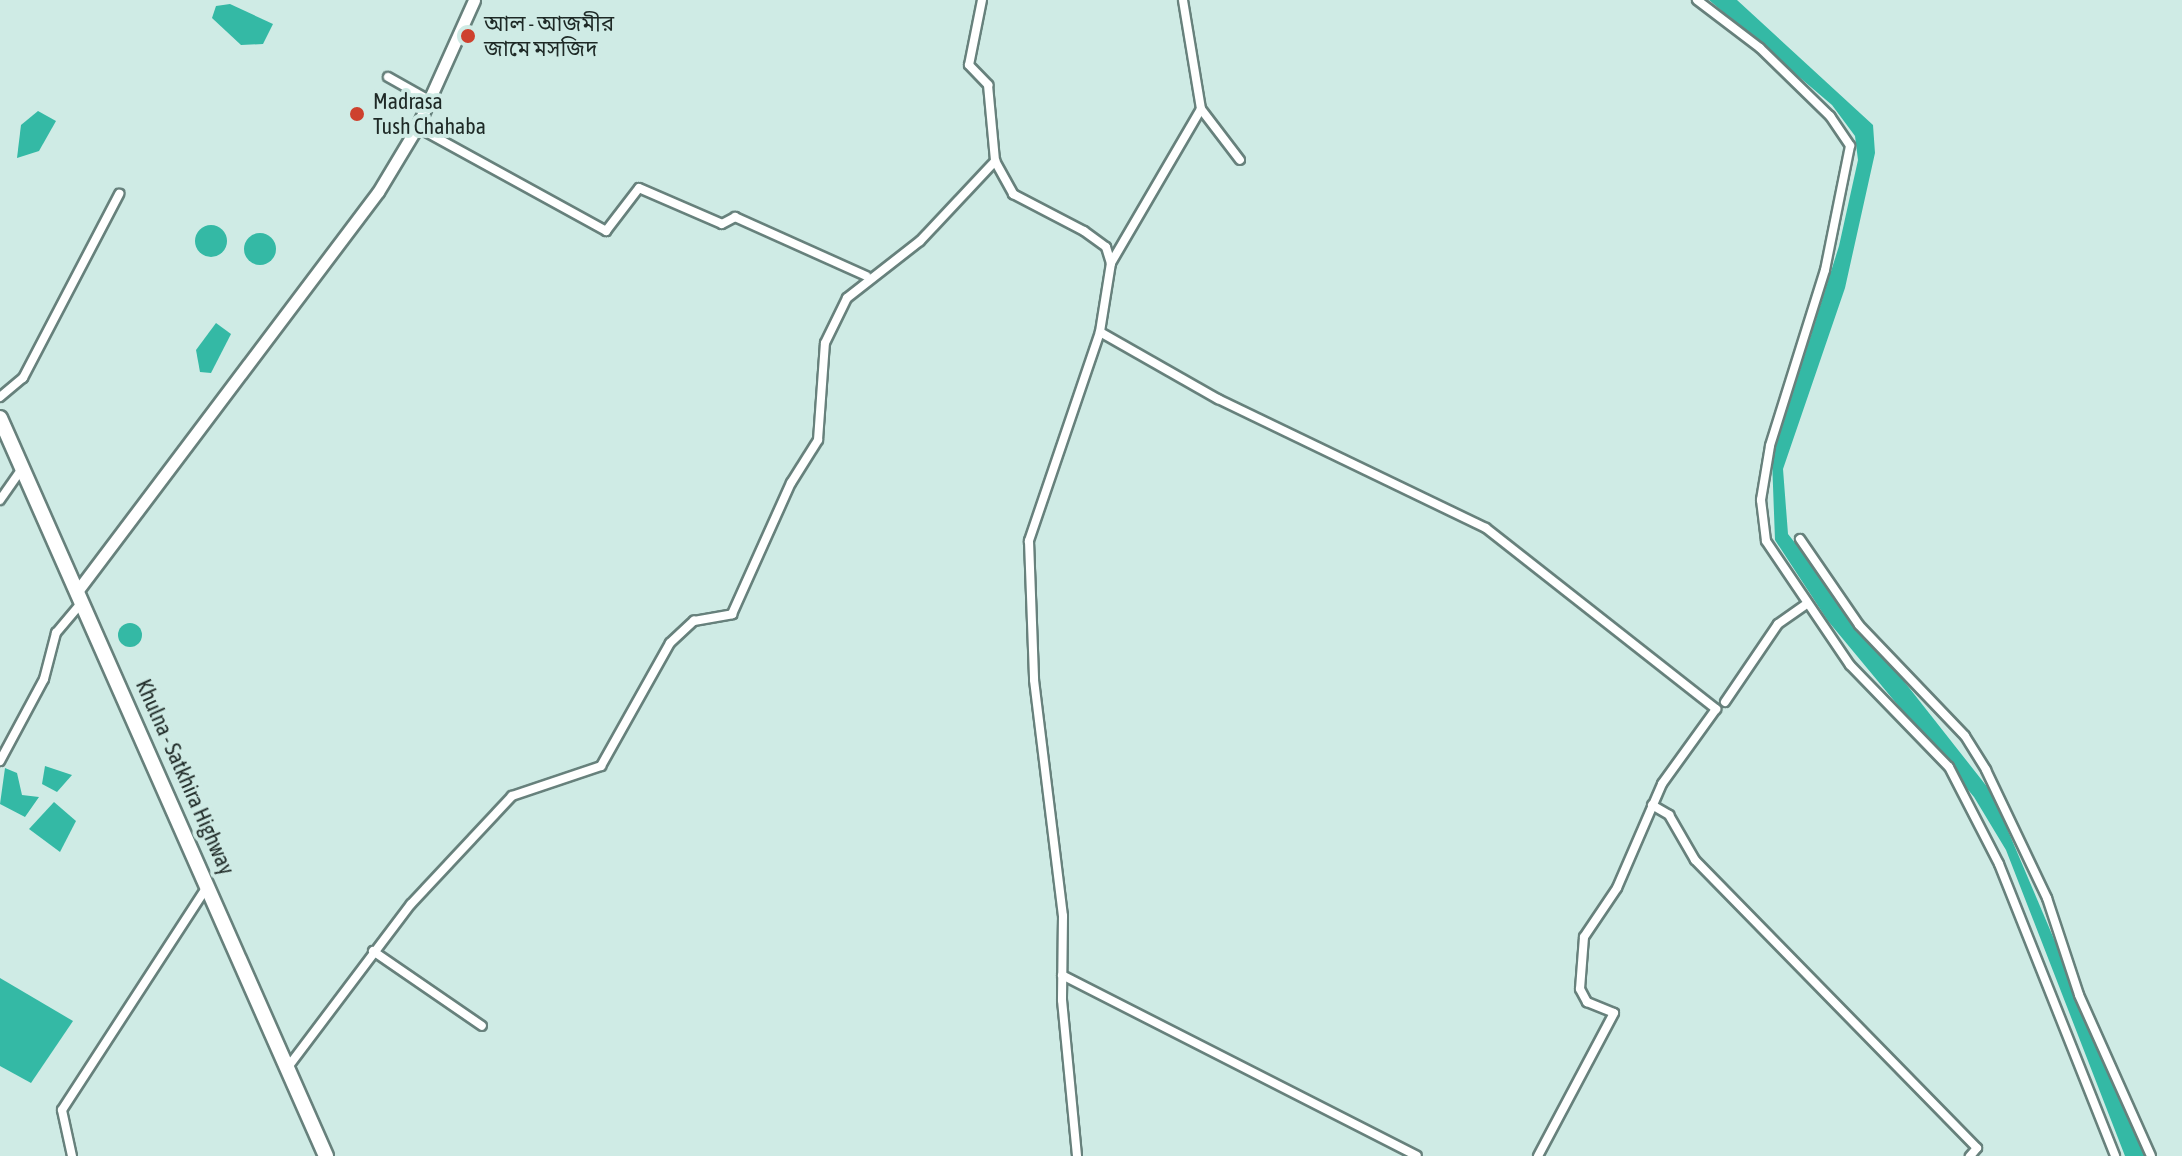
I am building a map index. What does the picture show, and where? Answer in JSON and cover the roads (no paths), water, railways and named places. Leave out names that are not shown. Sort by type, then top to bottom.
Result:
[{"type":"highway","name":"Khulna - Satkhira Highway","points":[[0,418],[209,884],[326,1156]]},
{"type":"street","points":[[982,0],[969,65],[988,85],[995,161],[1013,194],[1084,231],[1106,247],[1111,263]]},
{"type":"street","points":[[1183,0],[1201,109],[1240,160]]},
{"type":"street","points":[[1697,0],[1760,48],[1830,116],[1850,146],[1825,270],[1770,446],[1761,500],[1766,541],[1804,606],[1850,665],[1949,767],[1999,864],[2115,1156]]},
{"type":"street","points":[[0,761],[44,679],[56,633],[350,233],[417,127],[429,100],[437,69],[469,1]]},
{"type":"street","points":[[388,77],[429,100]]},
{"type":"street","points":[[1077,1156],[1062,975],[1063,916],[1034,680],[1029,541],[1100,332],[1111,263],[1201,109]]},
{"type":"street","points":[[417,127],[606,231],[639,188],[722,224],[735,217],[866,276]]},
{"type":"street","points":[[288,1067],[373,951],[512,796],[601,766],[620,722],[683,631],[732,614],[791,483],[818,440],[825,343],[866,276],[920,241],[995,161]]},
{"type":"street","points":[[0,397],[23,378],[119,194]]},
{"type":"street","points":[[1100,332],[1218,399],[1486,528],[1716,709],[1652,805],[1617,888],[1584,937],[1580,989],[1587,1002],[1614,1013],[1538,1156]]},
{"type":"street","points":[[0,500],[22,467]]},
{"type":"street","points":[[1800,539],[1859,625],[1965,736],[1986,770],[2047,898],[2079,995],[2151,1156]]},
{"type":"street","points":[[1725,702],[1778,624],[1804,606]]},
{"type":"street","points":[[1652,805],[1669,815],[1695,860],[1977,1148],[1970,1156]]},
{"type":"street","points":[[72,1156],[62,1110],[209,884]]},
{"type":"street","points":[[373,951],[482,1026]]},
{"type":"street","points":[[1062,975],[1417,1156]]},
{"type":"place","name":"আল - আজমীর জামে মসজিদ","points":[[468,36]]},
{"type":"place","name":"Madrasa Tush Chahaba","points":[[357,114]]}]
